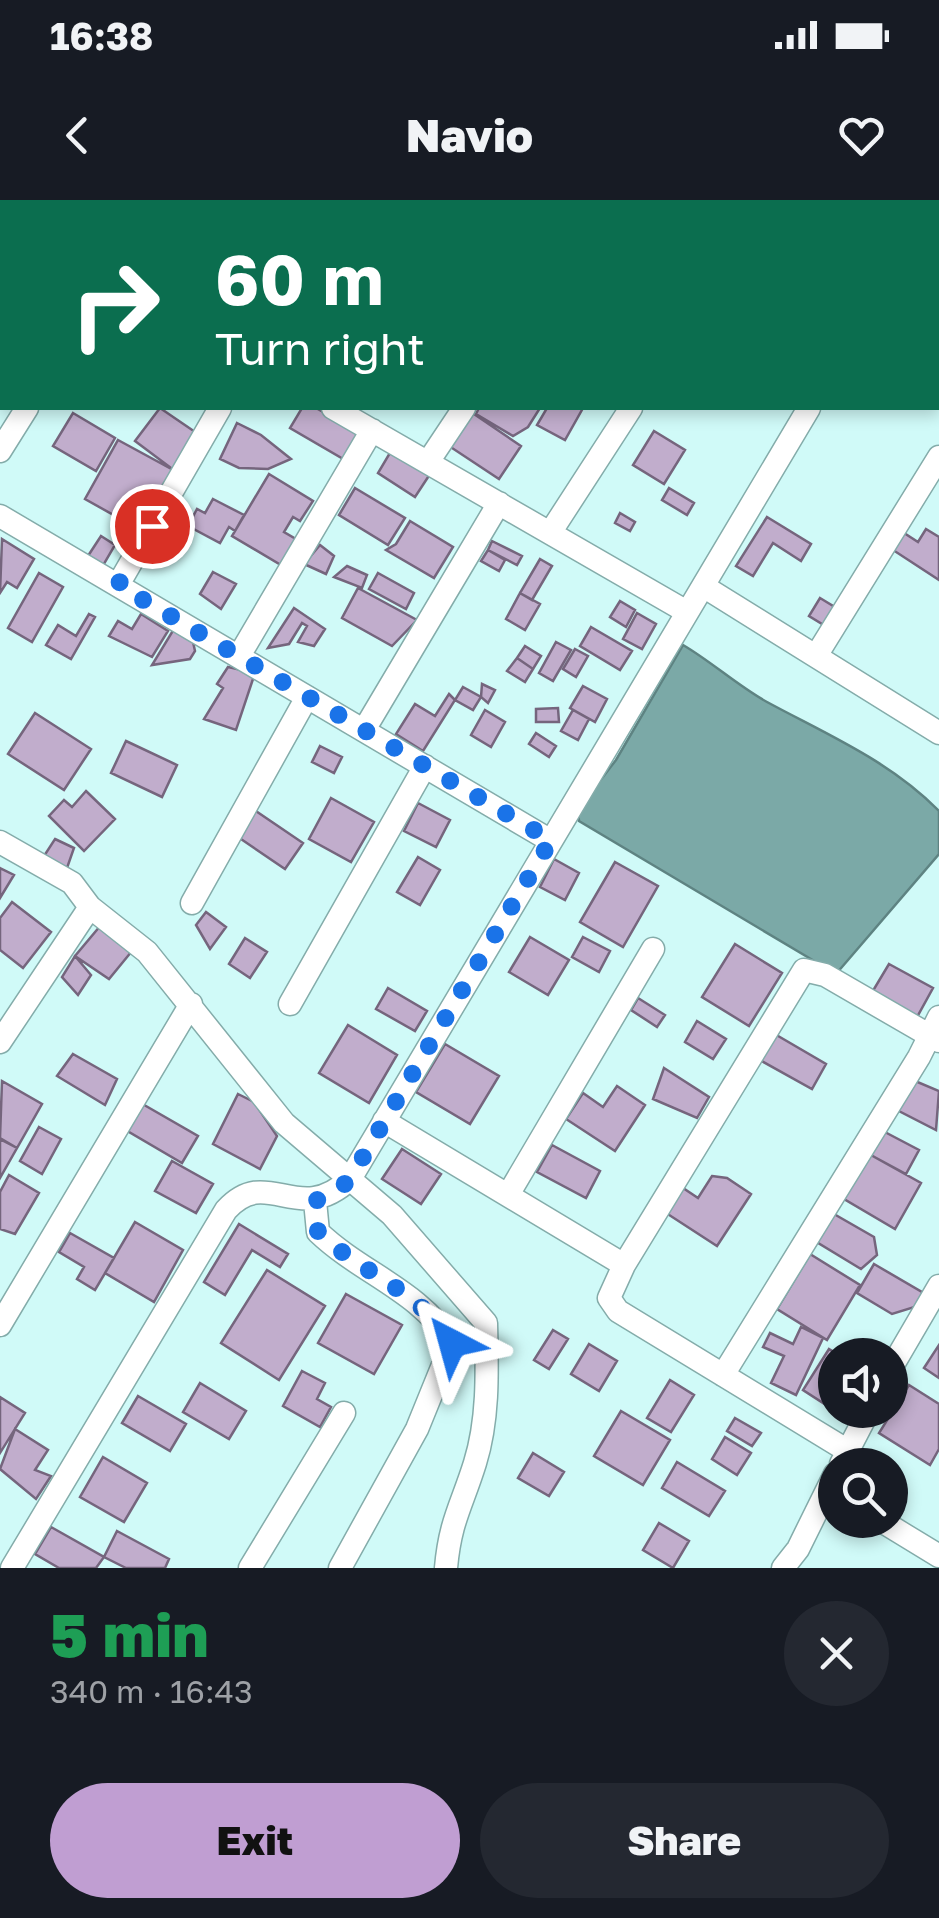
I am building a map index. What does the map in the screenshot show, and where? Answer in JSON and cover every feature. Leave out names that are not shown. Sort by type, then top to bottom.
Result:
[{"type":"street","points":[[0,452],[26,410]]},
{"type":"street","points":[[118,585],[219,410]]},
{"type":"street","points":[[337,410],[688,612]]},
{"type":"street","points":[[428,462],[463,410]]},
{"type":"street","points":[[550,533],[630,410]]},
{"type":"street","points":[[12,1568],[226,1210],[238,1197],[260,1191],[315,1201],[335,1193],[350,1179],[808,410]]},
{"type":"street","points":[[239,656],[372,430]]},
{"type":"street","points":[[816,656],[939,457]]},
{"type":"street","points":[[364,730],[499,503]]},
{"type":"street","points":[[0,516],[551,840]]},
{"type":"street","points":[[703,586],[939,734]]},
{"type":"street","points":[[192,903],[308,697]]},
{"type":"street","points":[[290,1004],[425,766]]},
{"type":"street","points":[[0,842],[72,884],[90,907],[147,952],[284,1123],[392,1216],[486,1323],[487,1389],[476,1461],[449,1528],[446,1568]]},
{"type":"street","points":[[0,1042],[90,907]]},
{"type":"street","points":[[508,1195],[653,949]]},
{"type":"street","points":[[723,1375],[935,1031],[825,975],[804,970],[624,1265],[609,1298],[618,1310],[829,1448]]},
{"type":"street","points":[[0,1325],[192,1004]]},
{"type":"street","points":[[384,1120],[624,1265]]},
{"type":"street","points":[[315,1201],[318,1232],[342,1255],[434,1313],[452,1343],[417,1428],[340,1568]]},
{"type":"street","points":[[908,1339],[939,1286]]},
{"type":"street","points":[[250,1568],[344,1413]]},
{"type":"street","points":[[783,1568],[818,1511]]},
{"type":"street","points":[[908,1537],[939,1556]]},
{"type":"water","points":[[683,645],[756,696],[879,763],[939,811],[939,854],[836,974],[579,821],[578,809],[616,760]]},
{"type":"building","points":[[158,410],[201,436],[175,471],[135,441]]},
{"type":"building","points":[[301,410],[320,410],[360,433],[345,460],[290,428]]},
{"type":"building","points":[[478,410],[539,410],[528,427],[513,436],[476,414]]},
{"type":"building","points":[[546,410],[582,410],[565,440],[537,425]]},
{"type":"building","points":[[471,412],[521,446],[499,479],[449,446]]},
{"type":"building","points":[[73,413],[115,438],[96,471],[53,446]]},
{"type":"building","points":[[237,423],[261,435],[291,459],[268,469],[239,468],[220,459]]},
{"type":"building","points":[[654,431],[685,450],[664,484],[633,465]]},
{"type":"building","points":[[118,440],[175,471],[142,531],[85,499]]},
{"type":"building","points":[[394,446],[432,471],[415,497],[378,473]]},
{"type":"building","points":[[269,474],[313,501],[300,521],[293,517],[284,532],[301,542],[286,568],[232,536]]},
{"type":"building","points":[[355,488],[405,518],[388,545],[339,515]]},
{"type":"building","points":[[669,488],[694,503],[687,515],[662,500]]},
{"type":"building","points":[[213,499],[244,515],[235,531],[229,527],[220,543],[188,526],[197,509],[205,513]]},
{"type":"building","points":[[620,513],[635,522],[630,531],[615,523]]},
{"type":"building","points":[[767,517],[811,544],[801,561],[773,543],[753,576],[736,566]]},
{"type":"building","points":[[410,521],[453,547],[434,578],[386,550],[396,544]]},
{"type":"building","points":[[926,529],[939,537],[939,580],[893,550],[904,533],[918,542]]},
{"type":"building","points":[[101,536],[115,545],[101,569],[86,559]]},
{"type":"building","points":[[2,539],[34,559],[17,588],[7,582],[0,593]]},
{"type":"building","points":[[492,541],[522,556],[517,565],[488,550]]},
{"type":"building","points":[[320,545],[334,556],[326,574],[304,564]]},
{"type":"building","points":[[488,550],[505,560],[499,571],[481,561]]},
{"type":"building","points":[[540,559],[552,566],[532,600],[520,593]]},
{"type":"building","points":[[347,566],[367,575],[362,588],[334,577]]},
{"type":"building","points":[[213,572],[236,584],[221,609],[200,594]]},
{"type":"building","points":[[39,573],[63,587],[32,642],[8,628]]},
{"type":"building","points":[[378,573],[414,593],[406,609],[369,589]]},
{"type":"building","points":[[358,588],[417,620],[392,646],[342,618]]},
{"type":"building","points":[[520,593],[540,604],[525,630],[506,619]]},
{"type":"building","points":[[820,598],[838,609],[827,627],[809,616]]},
{"type":"building","points":[[620,601],[635,610],[626,627],[610,617]]},
{"type":"building","points":[[294,608],[325,629],[314,646],[298,642],[307,626],[302,623],[289,644],[268,648]]},
{"type":"building","points":[[637,613],[656,624],[642,649],[623,639]]},
{"type":"building","points":[[89,614],[95,617],[71,659],[46,645],[58,625],[76,636]]},
{"type":"building","points":[[141,614],[168,631],[152,657],[109,636],[118,621],[132,629]]},
{"type":"building","points":[[177,624],[191,633],[195,651],[190,659],[152,665]]},
{"type":"building","points":[[591,627],[632,651],[620,670],[580,646]]},
{"type":"building","points":[[556,642],[571,650],[553,681],[539,673]]},
{"type":"building","points":[[525,646],[541,656],[533,669],[517,658]]},
{"type":"building","points":[[575,649],[588,656],[576,677],[563,669]]},
{"type":"building","points":[[517,658],[533,669],[525,682],[507,671]]},
{"type":"building","points":[[228,667],[255,673],[236,730],[204,719],[223,688],[217,684]]},
{"type":"building","points":[[482,684],[495,690],[488,703],[481,697]]},
{"type":"building","points":[[583,686],[607,699],[595,722],[570,708]]},
{"type":"building","points":[[463,687],[481,697],[473,710],[455,700]]},
{"type":"building","points":[[449,694],[455,700],[423,751],[396,734],[415,704],[435,716]]},
{"type":"building","points":[[558,708],[559,722],[536,722],[536,709]]},
{"type":"building","points":[[485,710],[505,722],[491,747],[471,735]]},
{"type":"building","points":[[573,710],[589,719],[578,740],[561,731]]},
{"type":"building","points":[[35,713],[91,749],[64,790],[8,754]]},
{"type":"building","points":[[536,733],[556,746],[549,757],[529,744]]},
{"type":"building","points":[[126,741],[177,765],[162,797],[111,773]]},
{"type":"building","points":[[320,746],[342,757],[334,773],[312,762]]},
{"type":"building","points":[[86,791],[115,819],[84,851],[49,816],[64,800],[72,807]]},
{"type":"building","points":[[331,798],[374,822],[351,862],[309,839]]},
{"type":"building","points":[[418,803],[450,820],[436,847],[404,831]]},
{"type":"building","points":[[253,809],[303,843],[285,869],[235,835]]},
{"type":"building","points":[[55,839],[74,848],[67,868],[44,856]]},
{"type":"building","points":[[418,857],[440,870],[420,905],[397,892]]},
{"type":"building","points":[[554,859],[579,873],[565,900],[540,887]]},
{"type":"building","points":[[615,862],[658,886],[623,947],[580,922]]},
{"type":"building","points":[[0,868],[14,875],[0,898]]},
{"type":"building","points":[[12,902],[51,932],[23,968],[0,950],[0,918]]},
{"type":"building","points":[[206,912],[226,927],[210,949],[196,925]]},
{"type":"building","points":[[101,925],[132,951],[109,979],[75,956]]},
{"type":"building","points":[[530,937],[569,960],[548,995],[509,972]]},
{"type":"building","points":[[583,937],[610,951],[599,972],[572,957]]},
{"type":"building","points":[[245,938],[267,952],[250,978],[229,964]]},
{"type":"building","points":[[735,944],[782,973],[749,1026],[702,997]]},
{"type":"building","points":[[75,956],[91,975],[78,995],[62,977]]},
{"type":"building","points":[[889,964],[933,988],[916,1019],[871,994]]},
{"type":"building","points":[[388,988],[427,1011],[415,1031],[376,1009]]},
{"type":"building","points":[[638,998],[665,1015],[657,1027],[631,1010]]},
{"type":"building","points":[[697,1021],[726,1039],[713,1059],[685,1042]]},
{"type":"building","points":[[348,1025],[397,1055],[369,1103],[319,1073]]},
{"type":"building","points":[[773,1033],[826,1064],[812,1089],[758,1059]]},
{"type":"building","points":[[445,1044],[499,1076],[470,1124],[416,1092]]},
{"type":"building","points":[[73,1054],[117,1079],[105,1105],[57,1076]]},
{"type":"building","points":[[664,1068],[709,1097],[697,1118],[653,1099]]},
{"type":"building","points":[[908,1078],[939,1091],[936,1130],[893,1108]]},
{"type":"building","points":[[2,1081],[42,1104],[17,1148],[0,1138]]},
{"type":"building","points":[[617,1086],[645,1105],[615,1151],[566,1119],[583,1093],[603,1107]]},
{"type":"building","points":[[238,1094],[254,1102],[277,1136],[260,1169],[213,1144]]},
{"type":"building","points":[[139,1102],[198,1136],[182,1163],[124,1129]]},
{"type":"building","points":[[39,1127],[61,1139],[42,1174],[20,1161]]},
{"type":"building","points":[[881,1130],[919,1150],[906,1174],[869,1154]]},
{"type":"building","points":[[0,1139],[17,1148],[0,1178]]},
{"type":"building","points":[[552,1145],[600,1171],[586,1198],[537,1172]]},
{"type":"building","points":[[402,1149],[441,1174],[421,1204],[382,1179]]},
{"type":"building","points":[[869,1154],[921,1183],[895,1229],[844,1199]]},
{"type":"building","points":[[172,1161],[213,1184],[196,1213],[155,1191]]},
{"type":"building","points":[[9,1175],[39,1193],[15,1234],[0,1229],[0,1192]]},
{"type":"building","points":[[712,1176],[727,1178],[751,1194],[717,1246],[663,1211],[680,1186],[698,1198]]},
{"type":"building","points":[[827,1210],[874,1237],[877,1255],[861,1269],[810,1238]]},
{"type":"building","points":[[135,1222],[183,1250],[154,1302],[105,1273]]},
{"type":"building","points":[[239,1224],[288,1254],[280,1267],[252,1250],[225,1295],[204,1282]]},
{"type":"building","points":[[70,1233],[114,1258],[95,1290],[77,1279],[84,1267],[59,1252]]},
{"type":"building","points":[[810,1254],[860,1285],[828,1338],[777,1309]]},
{"type":"building","points":[[874,1264],[927,1295],[921,1305],[892,1314],[857,1293]]},
{"type":"building","points":[[267,1270],[325,1306],[279,1380],[221,1343]]},
{"type":"building","points":[[346,1294],[402,1325],[374,1374],[318,1343]]},
{"type":"building","points":[[801,1327],[823,1338],[818,1338],[818,1349],[796,1395],[771,1383],[784,1356],[763,1347],[770,1333],[793,1344]]},
{"type":"building","points":[[553,1330],[568,1339],[549,1369],[534,1360]]},
{"type":"building","points":[[589,1344],[617,1361],[599,1391],[571,1374]]},
{"type":"building","points":[[939,1345],[939,1378],[924,1368]]},
{"type":"building","points":[[818,1366],[818,1400],[803,1390]]},
{"type":"building","points":[[302,1371],[325,1383],[317,1399],[331,1407],[320,1427],[283,1406]]},
{"type":"building","points":[[670,1380],[694,1395],[671,1432],[647,1418]]},
{"type":"building","points":[[200,1383],[246,1411],[229,1439],[183,1412]]},
{"type":"building","points":[[908,1387],[939,1404],[939,1449],[930,1465],[879,1433],[882,1428],[908,1428]]},
{"type":"building","points":[[138,1396],[186,1424],[170,1451],[122,1423]]},
{"type":"building","points":[[0,1397],[25,1413],[0,1453]]},
{"type":"building","points":[[621,1411],[670,1440],[643,1485],[594,1456]]},
{"type":"building","points":[[735,1418],[761,1433],[752,1446],[727,1431]]},
{"type":"building","points":[[15,1429],[48,1450],[35,1470],[51,1476],[36,1499],[0,1469]]},
{"type":"building","points":[[725,1437],[751,1453],[737,1475],[712,1459]]},
{"type":"building","points":[[533,1453],[564,1472],[549,1496],[518,1478]]},
{"type":"building","points":[[103,1457],[147,1483],[124,1522],[80,1497]]},
{"type":"building","points":[[677,1462],[725,1491],[709,1516],[662,1488]]},
{"type":"building","points":[[659,1523],[689,1541],[673,1568],[643,1550]]},
{"type":"building","points":[[51,1527],[104,1557],[96,1568],[59,1568],[35,1554]]},
{"type":"building","points":[[117,1531],[169,1559],[165,1568],[126,1568],[104,1557]]},
{"type":"route","points":[[152,526],[118,585],[551,840],[350,1179],[335,1193],[315,1201],[318,1232],[342,1255],[434,1313],[452,1343]]}]
